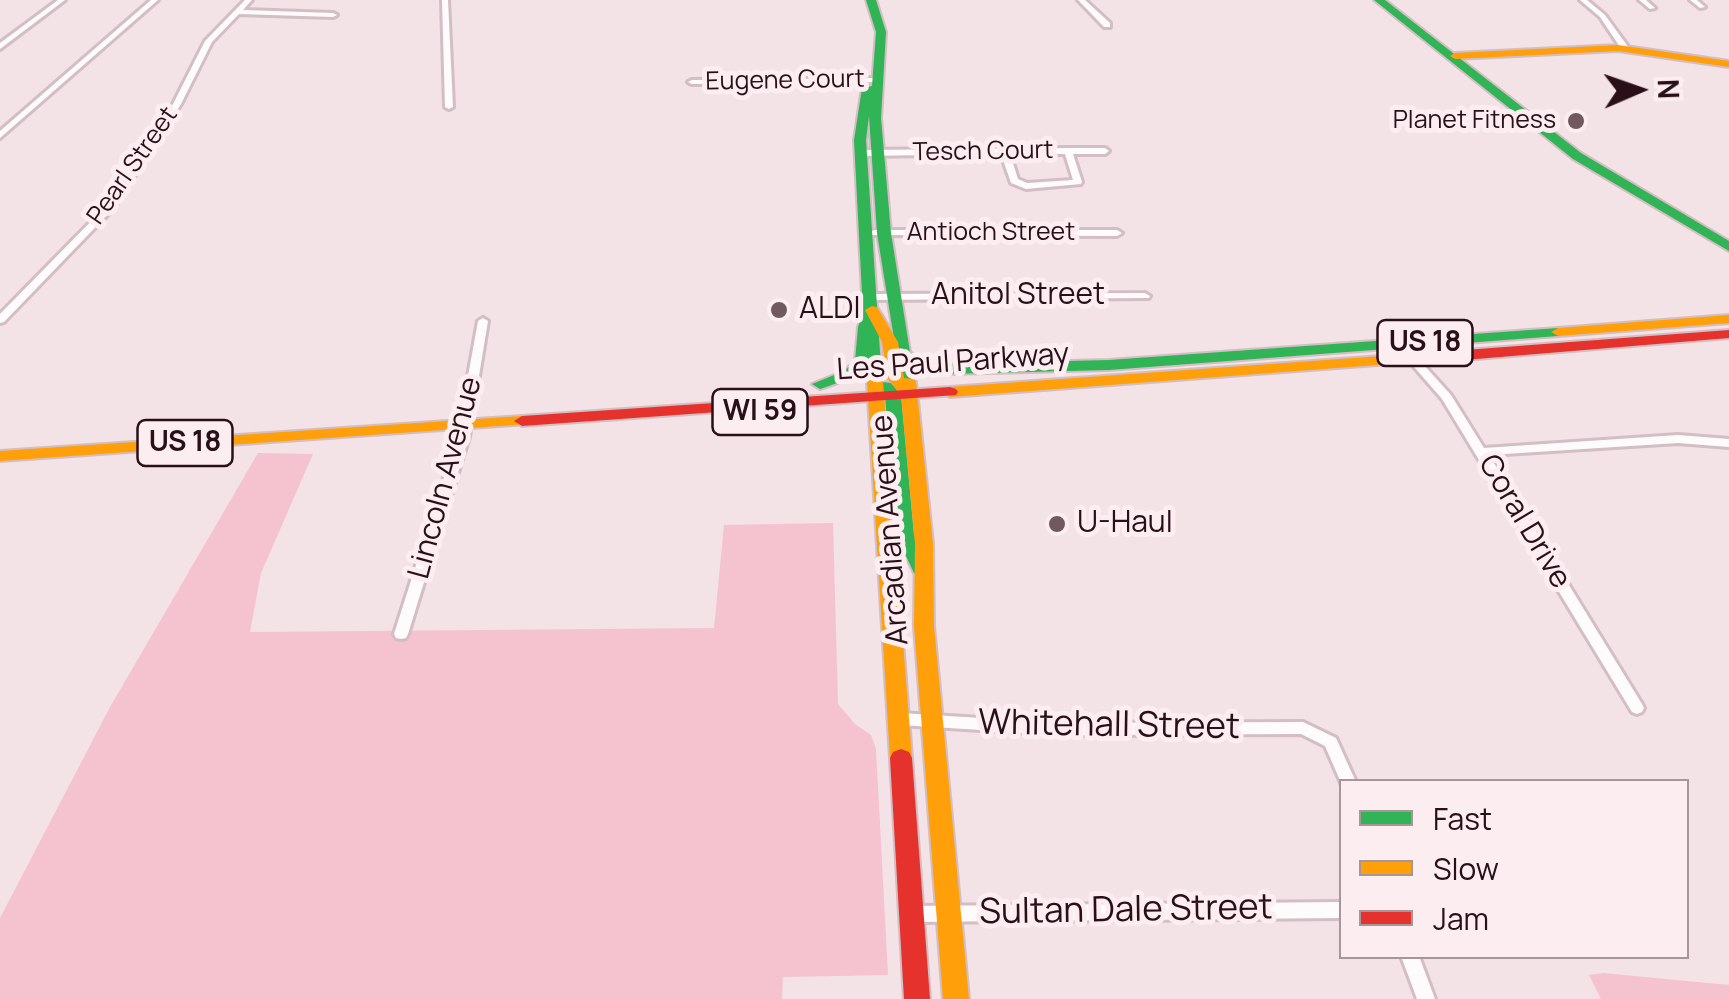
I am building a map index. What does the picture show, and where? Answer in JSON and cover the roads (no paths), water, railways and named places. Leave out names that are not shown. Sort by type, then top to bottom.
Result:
[{"type":"main road","name":"Arcadian Avenue","points":[[871,0],[880,30],[880,60],[868,118],[875,233],[871,303]]},
{"type":"main road","points":[[1380,0],[1582,155],[1726,239]]},
{"type":"main road","points":[[1455,56],[1625,48],[1729,64]]},
{"type":"main road","name":"Arcadian Avenue","points":[[875,233],[901,346],[893,388],[878,426],[911,914]]},
{"type":"main road","points":[[871,303],[884,303],[901,346]]},
{"type":"main road","points":[[820,384],[849,374],[863,364],[864,327],[871,303]]},
{"type":"main road","points":[[871,303],[890,342],[905,535],[924,576]]},
{"type":"main road","points":[[1406,352],[1729,319]]},
{"type":"main road","name":"Les Paul Parkway","points":[[637,413],[718,400],[893,388],[947,392],[1406,352],[1729,335]]},
{"type":"main road","name":"Les Paul Parkway","points":[[901,346],[920,366],[947,369],[1305,352],[1406,352]]},
{"type":"main road","points":[[1057,383],[1305,352]]},
{"type":"main road","name":"Arcadian Avenue","points":[[893,388],[914,435],[946,913],[956,999]]},
{"type":"main road","points":[[914,435],[924,404],[947,392]]},
{"type":"main road","name":"WI 59","points":[[637,413],[719,415],[841,409],[860,414],[878,426]]},
{"type":"main road","name":"US 18","points":[[0,456],[637,413]]},
{"type":"main road","points":[[911,914],[916,999]]},
{"type":"street","points":[[0,48],[62,0]]},
{"type":"street","points":[[0,136],[155,0]]},
{"type":"street","name":"Pearl Street","points":[[1,318],[111,206],[177,104],[209,41],[250,0]]},
{"type":"street","points":[[446,0],[450,107]]},
{"type":"street","points":[[1081,0],[1107,25]]},
{"type":"street","points":[[1583,0],[1603,16],[1625,48]]},
{"type":"street","points":[[1642,0],[1652,8]]},
{"type":"street","points":[[1693,0],[1702,6]]},
{"type":"street","points":[[237,12],[333,15]]},
{"type":"street","name":"Eugene Court","points":[[692,82],[874,80]]},
{"type":"street","name":"Tesch Court","points":[[869,153],[1105,151]]},
{"type":"street","points":[[1005,152],[1014,181],[1026,186],[1078,182],[1068,152]]},
{"type":"street","name":"Antioch Street","points":[[875,233],[1117,233]]},
{"type":"street","name":"Anitol Street","points":[[871,303],[891,296],[1146,296]]},
{"type":"street","name":"Lincoln Avenue","points":[[401,634],[466,425],[483,320]]},
{"type":"street","name":"Coral Drive","points":[[1406,352],[1446,397],[1637,708]]},
{"type":"street","points":[[1481,452],[1678,439],[1729,443]]},
{"type":"street","name":"Whitehall Street","points":[[900,719],[1062,730],[1284,728],[1318,733],[1338,752],[1347,779]]},
{"type":"street","name":"Sultan Dale Street","points":[[911,914],[1339,910]]},
{"type":"street","points":[[1411,959],[1426,999]]},
{"type":"place","name":"Planet Fitness","points":[[1576,121]]},
{"type":"place","name":"ALDI","points":[[779,310]]},
{"type":"place","name":"U-Haul","points":[[1057,524]]}]
